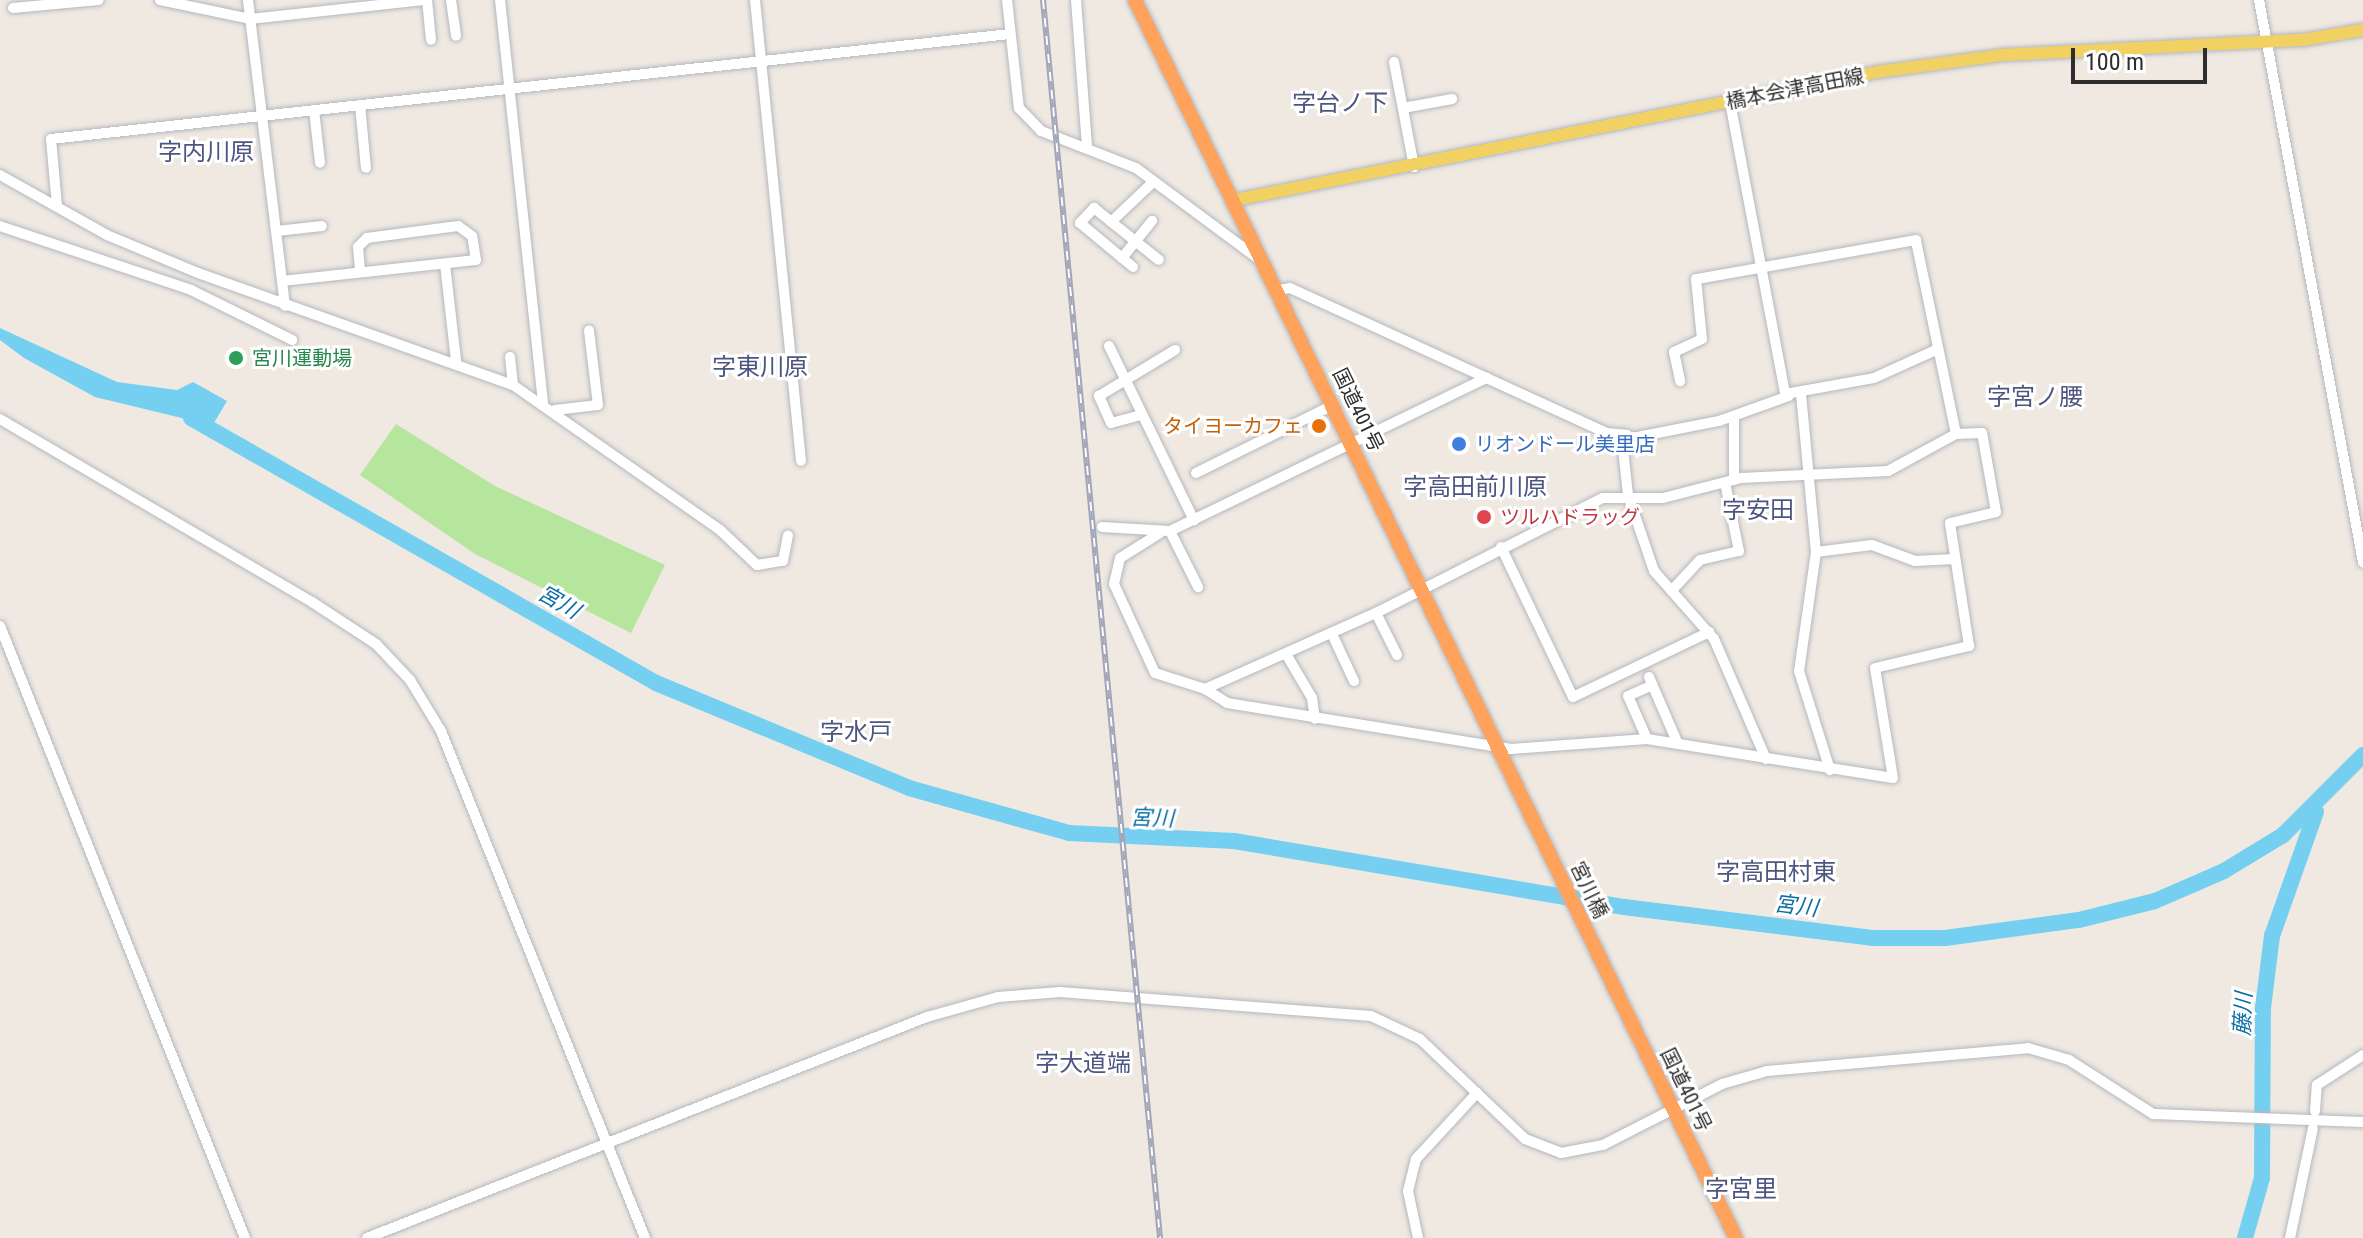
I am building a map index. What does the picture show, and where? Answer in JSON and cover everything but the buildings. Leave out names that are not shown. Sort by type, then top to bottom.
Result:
[{"type":"highway","name":"国道401号","points":[[1135,0],[1235,200],[1542,839]]},
{"type":"highway","name":"宮川橋","points":[[1542,839],[1600,959]]},
{"type":"highway","name":"国道401号","points":[[1600,959],[1736,1238]]},
{"type":"main road","name":"橋本会津高田線","points":[[1235,200],[1730,102],[2002,55],[2267,42],[2363,30]]},
{"type":"street","points":[[13,8],[99,0]]},
{"type":"street","points":[[160,0],[250,19],[427,0],[431,40]]},
{"type":"street","points":[[248,0],[285,306]]},
{"type":"street","points":[[451,0],[456,36]]},
{"type":"street","points":[[500,0],[543,402]]},
{"type":"street","points":[[755,0],[801,461]]},
{"type":"street","points":[[1007,0],[1019,108],[1041,131],[1087,146],[1154,181],[1263,261]]},
{"type":"street","points":[[1076,0],[1087,146]]},
{"type":"street","points":[[2259,0],[2363,562]]},
{"type":"street","points":[[57,206],[51,139],[1010,34]]},
{"type":"street","points":[[1394,62],[1414,167]]},
{"type":"street","points":[[1403,108],[1452,99]]},
{"type":"street","points":[[1730,102],[1789,396]]},
{"type":"street","points":[[360,105],[366,168]]},
{"type":"street","points":[[314,110],[320,163]]},
{"type":"street","points":[[0,175],[137,248],[285,306],[456,361],[513,385],[555,410],[757,565],[783,561],[788,535]]},
{"type":"street","points":[[1111,222],[1154,181]]},
{"type":"street","points":[[1133,267],[1080,223],[1094,208],[1159,260]]},
{"type":"street","points":[[1122,258],[1152,221]]},
{"type":"street","points":[[0,226],[191,290],[292,340]]},
{"type":"street","points":[[277,231],[322,226]]},
{"type":"street","points":[[282,281],[476,260],[464,227],[367,238],[358,247],[360,271]]},
{"type":"street","points":[[1680,381],[1674,352],[1702,339],[1696,279],[1916,240],[1956,434]]},
{"type":"street","points":[[445,264],[456,361]]},
{"type":"street","points":[[1278,290],[1290,288],[1487,378],[1627,435],[1734,417],[1789,396],[1890,374],[1938,349]]},
{"type":"street","points":[[555,410],[598,405],[589,331]]},
{"type":"street","points":[[1109,346],[1194,520]]},
{"type":"street","points":[[1141,415],[1115,425],[1104,415],[1099,396],[1123,377],[1175,350]]},
{"type":"street","points":[[510,357],[513,385]]},
{"type":"street","points":[[1205,689],[1376,613],[1603,498],[1628,495],[1663,498],[1729,481],[1809,477],[1906,466],[1956,434],[1982,433],[1996,512],[1950,523],[1969,646],[1875,668],[1893,778],[1647,739],[1499,747],[1227,703],[1205,689],[1155,673],[1114,584],[1120,558],[1165,532],[1353,445],[1487,378]]},
{"type":"street","points":[[1801,394],[1816,552],[1799,671],[1830,770]]},
{"type":"street","points":[[1196,473],[1333,405]]},
{"type":"street","points":[[1674,588],[1700,560],[1739,551],[1729,481],[1734,417]]},
{"type":"street","points":[[0,419],[312,602],[376,644],[410,680],[441,731],[645,1238]]},
{"type":"street","points":[[1627,435],[1628,495],[1654,571],[1674,588],[1709,632],[1766,759]]},
{"type":"street","points":[[1102,527],[1165,532]]},
{"type":"street","points":[[1165,532],[1198,587]]},
{"type":"street","points":[[1816,552],[1872,545],[1915,561],[1955,559]]},
{"type":"street","points":[[1501,547],[1573,697],[1709,632]]},
{"type":"street","points":[[1376,613],[1397,655]]},
{"type":"street","points":[[0,626],[245,1238]]},
{"type":"street","points":[[1332,634],[1354,681]]},
{"type":"street","points":[[1286,654],[1315,719]]},
{"type":"street","points":[[1647,739],[1628,696],[1651,681],[1678,744]]},
{"type":"street","points":[[367,1238],[927,1017],[998,997],[1060,992],[1371,1016],[1420,1039],[1525,1139],[1561,1153],[1603,1145],[1767,1071],[2028,1048],[2069,1060],[2153,1114],[2310,1125],[2363,1122]]},
{"type":"street","points":[[2315,1111],[2317,1085],[2363,1055]]},
{"type":"street","points":[[1418,1238],[1409,1208],[1416,1159],[1477,1093]]},
{"type":"street","points":[[2290,1238],[2310,1125]]},
{"type":"green space","points":[[396,424],[495,486],[665,565],[631,633],[475,554],[360,475]]},
{"type":"water","points":[[0,328],[117,382],[177,390],[193,382],[227,401],[208,433],[190,420],[95,397],[24,358],[0,340]]},
{"type":"waterway","name":"宮川","points":[[191,418],[656,683],[909,788],[1069,833],[1234,841],[1624,907],[1872,938],[1945,938],[2079,920],[2155,901],[2224,871],[2283,835],[2363,755]]},
{"type":"waterway","name":"藤川","points":[[2245,1238],[2262,1178],[2263,1008],[2272,936],[2316,812]]},
{"type":"railway","points":[[1043,0],[1160,1238]]},
{"type":"place","name":"宮川運動場","points":[[236,358]]},
{"type":"place","name":"タイヨーカフェ","points":[[1319,426]]},
{"type":"place","name":"リオンドール美里店","points":[[1459,444]]},
{"type":"place","name":"ツルハドラッグ","points":[[1484,517]]},
{"type":"district","name":"字台ノ下","points":[[1340,104]]},
{"type":"district","name":"字内川原","points":[[206,153]]},
{"type":"district","name":"字東川原","points":[[760,368]]},
{"type":"district","name":"字宮ノ腰","points":[[2035,398]]},
{"type":"district","name":"字高田前川原","points":[[1475,488]]},
{"type":"district","name":"字安田","points":[[1758,511]]},
{"type":"district","name":"字水戸","points":[[856,733]]},
{"type":"district","name":"字高田村東","points":[[1776,873]]},
{"type":"district","name":"字大道端","points":[[1083,1064]]},
{"type":"district","name":"字宮里","points":[[1741,1190]]}]
